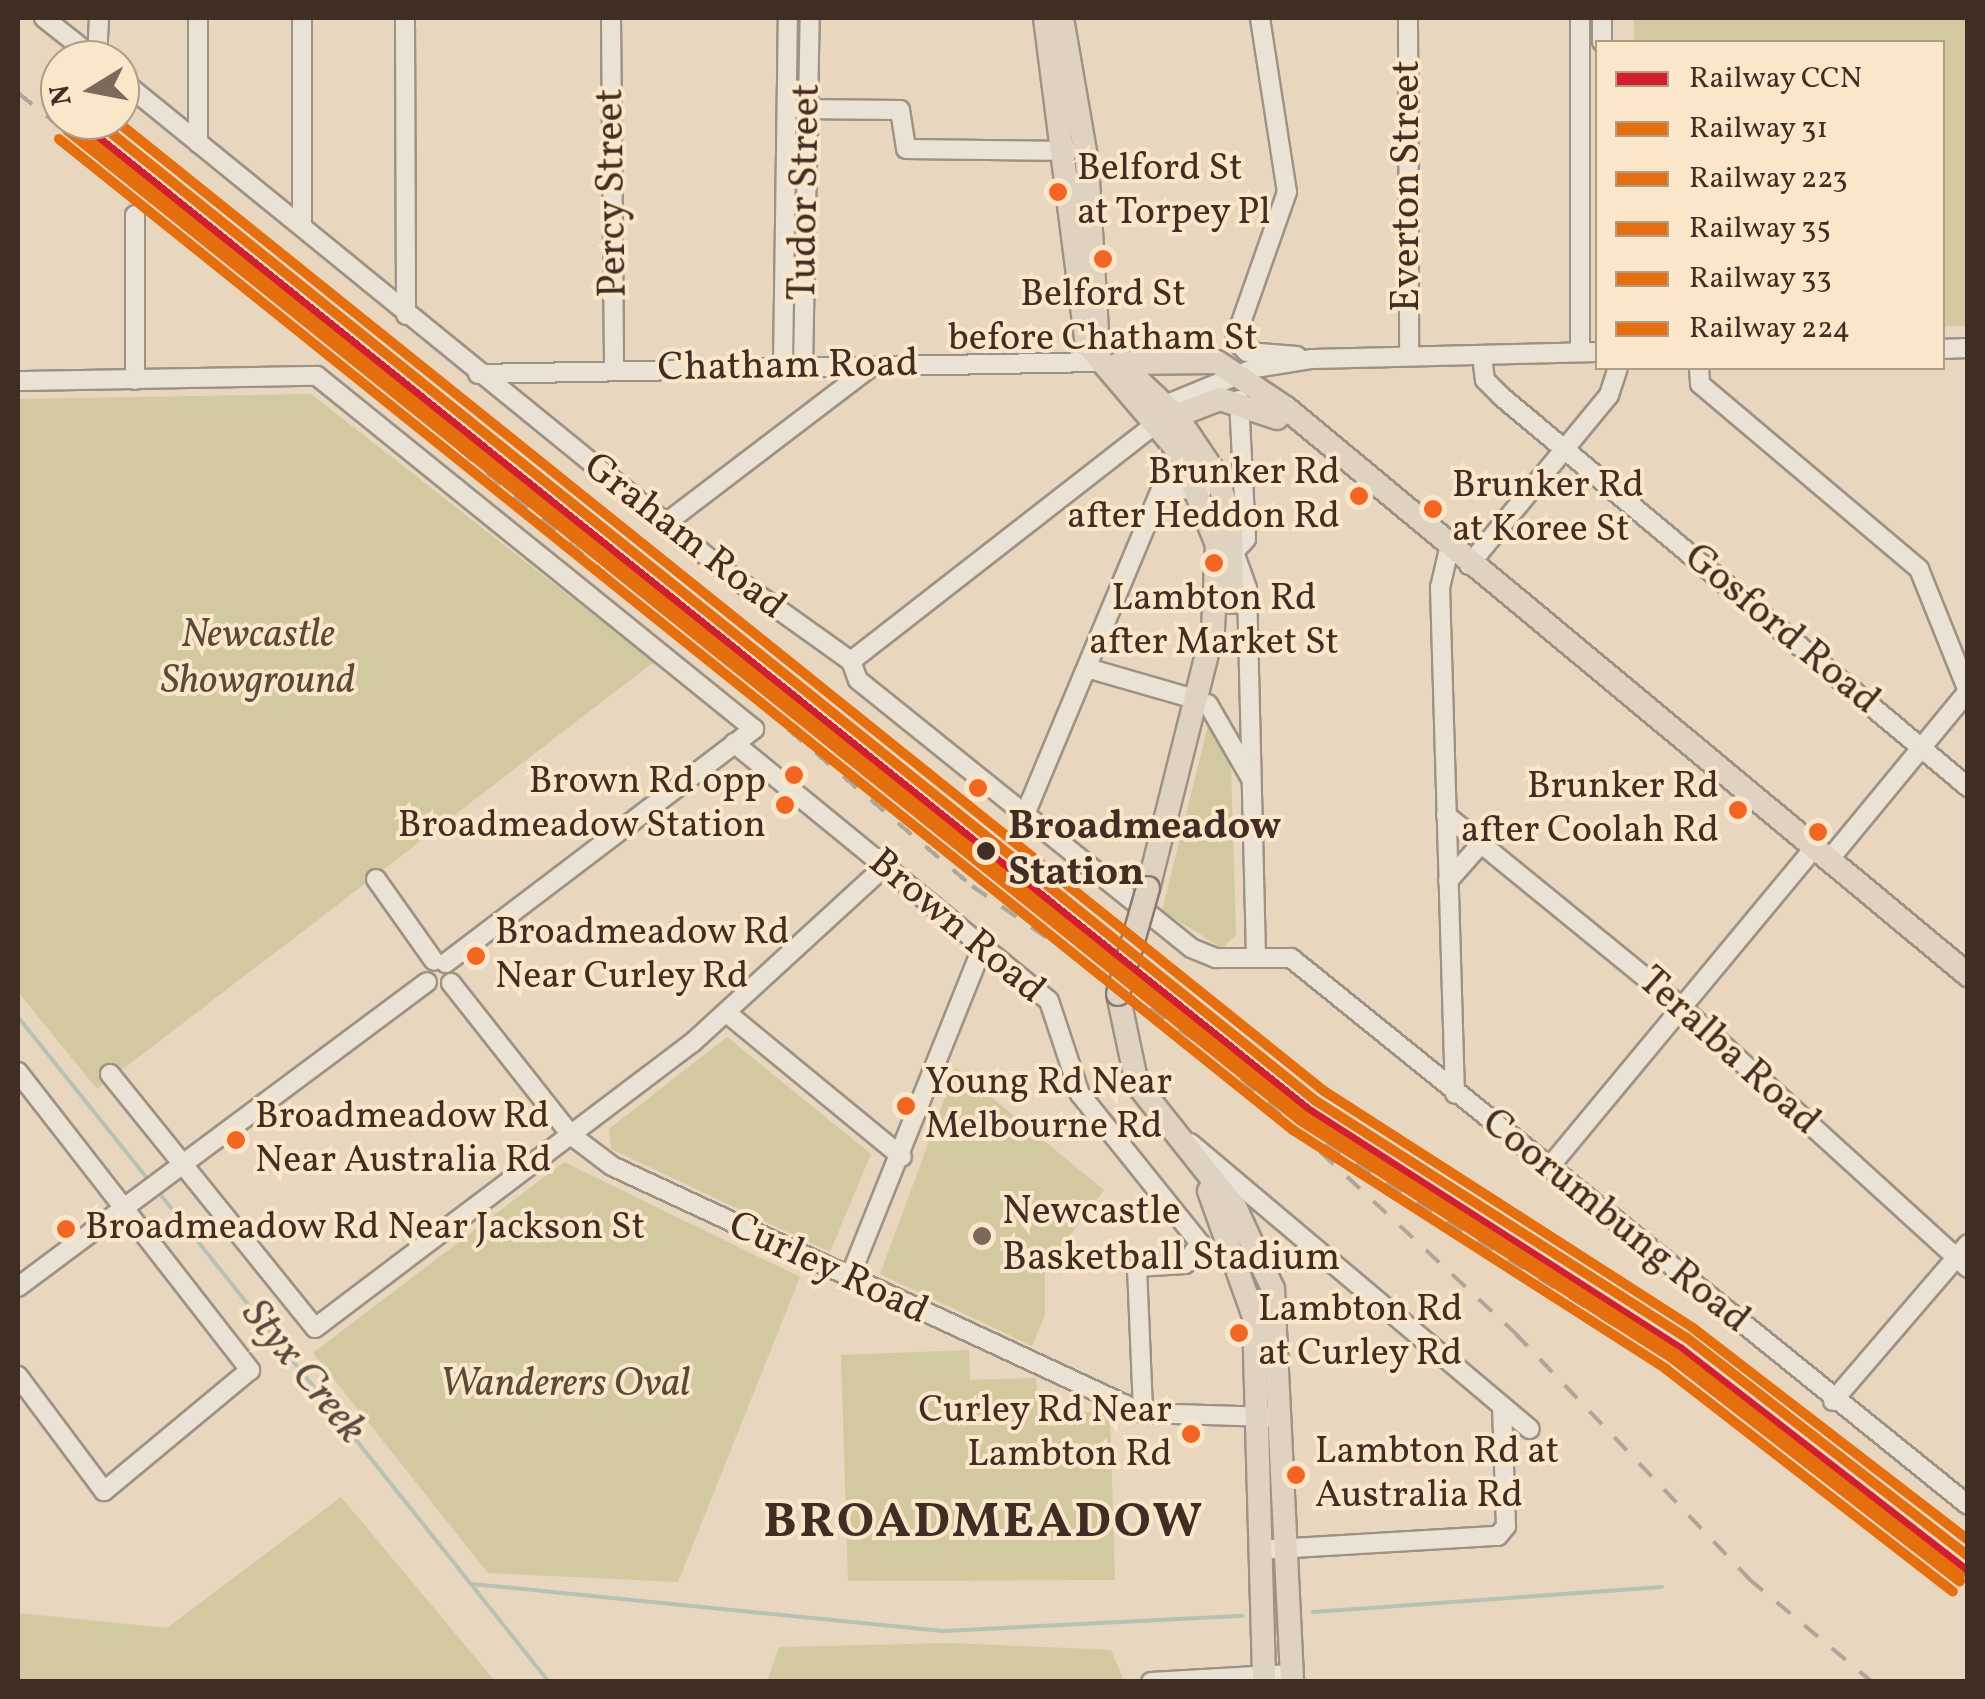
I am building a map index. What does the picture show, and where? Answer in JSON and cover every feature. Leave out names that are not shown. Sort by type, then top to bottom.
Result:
[{"type":"main road","points":[[1044,18],[1068,151],[1077,304],[1109,362],[1167,415],[1217,476],[1234,552],[1203,702],[1118,994],[1125,1058],[1165,1127],[1199,1170],[1253,1263],[1277,1316],[1292,1678]]},
{"type":"main road","points":[[1062,18],[1086,163],[1095,321],[1109,362]]},
{"type":"main road","points":[[1109,362],[1211,361],[1240,375],[1968,975]]},
{"type":"main road","points":[[1167,415],[1239,400],[1290,420]]},
{"type":"main road","points":[[1167,415],[1202,492],[1218,574],[1203,702]]},
{"type":"main road","points":[[1253,1263],[1264,1678]]},
{"type":"street","points":[[44,18],[72,40]]},
{"type":"street","points":[[198,18],[198,143]]},
{"type":"street","points":[[302,18],[302,225]]},
{"type":"street","points":[[404,18],[406,316]]},
{"type":"street","name":"Percy Street","points":[[611,18],[614,369]]},
{"type":"street","name":"Tudor Street","points":[[783,366],[788,18]]},
{"type":"street","name":"Tudor Street","points":[[803,366],[810,18]]},
{"type":"street","points":[[1260,18],[1288,192],[1235,340],[1247,352],[1312,359],[1589,352],[1589,121],[1580,18]]},
{"type":"street","name":"Everton Street","points":[[1408,18],[1409,354]]},
{"type":"street","name":"Graham Road","points":[[140,95],[302,225],[478,374],[666,523],[851,660],[858,680],[1195,951],[1256,957]]},
{"type":"street","points":[[787,109],[900,110],[906,150],[1068,151]]},
{"type":"street","points":[[134,216],[135,380]]},
{"type":"street","name":"Gosford Road","points":[[1489,356],[1485,380],[1502,397],[1968,787]]},
{"type":"street","points":[[851,660],[1167,415],[1240,375],[1312,359]]},
{"type":"street","name":"Chatham Road","points":[[478,374],[1109,362]]},
{"type":"street","points":[[666,523],[872,366]]},
{"type":"street","points":[[1469,564],[1609,396],[1617,370]]},
{"type":"street","points":[[1551,1165],[1681,1008],[1968,691],[1919,569],[1700,384],[1699,370]]},
{"type":"street","points":[[18,381],[317,376],[754,728],[440,962],[426,982],[18,1286]]},
{"type":"street","points":[[1239,400],[1246,539],[1234,552],[1248,588],[1256,957]]},
{"type":"street","points":[[1026,812],[1162,487],[1202,492]]},
{"type":"street","points":[[1450,550],[1440,587],[1455,1094]]},
{"type":"street","points":[[1087,668],[1203,702],[1252,782]]},
{"type":"street","name":"Brown Road","points":[[734,743],[1049,1001],[1080,1094],[1200,1243],[1185,1264],[1137,1267],[1143,1413]]},
{"type":"street","name":"Teralba Road","points":[[1446,815],[1681,1008],[1964,1257]]},
{"type":"street","points":[[1448,881],[1480,845]]},
{"type":"street","points":[[110,1074],[173,1169],[315,1328],[728,1014],[885,866]]},
{"type":"street","points":[[376,879],[440,962],[450,982],[426,982]]},
{"type":"street","points":[[849,1278],[902,1157],[983,945]]},
{"type":"street","name":"Coorumbung Road","points":[[1256,957],[1291,958],[1455,1094],[1551,1165],[1834,1401],[1968,1505]]},
{"type":"street","name":"Curley Road","points":[[450,982],[571,1136],[612,1166],[1143,1413],[1281,1417]]},
{"type":"street","points":[[728,1014],[902,1157]]},
{"type":"street","points":[[18,1072],[129,1203],[249,1374],[104,1492],[18,1376]]},
{"type":"street","points":[[1165,1127],[1530,1428]]},
{"type":"street","points":[[1834,1401],[1964,1257]]},
{"type":"street","points":[[1253,1263],[1324,1258]]},
{"type":"street","points":[[1259,1550],[1503,1532],[1502,1408]]},
{"type":"street","points":[[1151,1682],[1292,1678]]},
{"type":"green space","points":[[1634,18],[1967,18],[1967,326],[1945,326],[1945,40],[1634,40]]},
{"type":"green space","points":[[793,115],[802,115],[799,322],[790,322]]},
{"type":"green space","name":"Newcastle Showground","points":[[311,394],[654,662],[97,1089],[18,992],[18,399]]},
{"type":"green space","points":[[1209,722],[1231,766],[1236,935],[1222,948],[1162,911]]},
{"type":"green space","points":[[727,1037],[871,1154],[830,1252],[611,1149],[609,1129]]},
{"type":"green space","name":"Newcastle Basketball Stadium","points":[[956,1068],[1104,1190],[1045,1269],[1045,1315],[1032,1346],[880,1274]]},
{"type":"green space","name":"Wanderers Oval","points":[[564,1162],[800,1277],[678,1582],[488,1573],[313,1353]]},
{"type":"green space","points":[[969,1350],[970,1380],[1036,1378],[1038,1414],[1110,1412],[1115,1580],[848,1581],[841,1355]]},
{"type":"green space","points":[[341,1497],[495,1681],[18,1681],[18,1613],[167,1628]]},
{"type":"green space","points":[[951,1643],[1111,1650],[1124,1681],[767,1681],[779,1647]]},
{"type":"waterway","name":"Styx Creek","points":[[18,1017],[150,1182]]},
{"type":"waterway","name":"Styx Creek","points":[[156,1189],[549,1682]]},
{"type":"waterway","points":[[472,1584],[943,1631],[1243,1616]]},
{"type":"waterway","points":[[1313,1612],[1662,1587]]},
{"type":"railway","points":[[18,93],[432,426],[972,886],[1215,1054],[1515,1333],[1749,1579],[1872,1682]]},
{"type":"railway","points":[[1325,1145],[1754,1412],[1968,1583]]},
{"type":"rail line","name":"35","points":[[60,140],[1293,1130],[1666,1369],[1953,1592]]},
{"type":"rail line","name":"31","points":[[79,140],[1301,1121],[1673,1359],[1960,1582]]},
{"type":"rail line","name":"224","points":[[88,140],[1304,1116],[1676,1354],[1960,1575]]},
{"type":"rail line","name":"CCN","points":[[100,140],[1309,1111],[1680,1349],[1968,1572]]},
{"type":"rail line","name":"223","points":[[120,140],[1316,1101],[1687,1338],[1968,1556]]},
{"type":"rail line","name":"33","points":[[140,140],[1324,1091],[1693,1328],[1968,1540]]},
{"type":"place","name":"Belford St at Torpey Pl","points":[[1058,192]]},
{"type":"place","name":"Belford St before Chatham St","points":[[1103,259]]},
{"type":"place","name":"Brunker Rd after Heddon Rd","points":[[1359,496]]},
{"type":"place","name":"Brunker Rd at Koree St","points":[[1433,509]]},
{"type":"place","name":"Lambton Rd after Market St","points":[[1214,563]]},
{"type":"place","name":"Brown Rd opp Broadmeadow Station","points":[[785,805]]},
{"type":"place","name":"Brunker Rd after Coolah Rd","points":[[1738,810]]},
{"type":"place","name":"Broadmeadow Station","points":[[986,851]]},
{"type":"place","name":"Broadmeadow Rd Near Curley Rd","points":[[476,956]]},
{"type":"place","name":"Young Rd Near Melbourne Rd","points":[[906,1106]]},
{"type":"place","name":"Broadmeadow Rd Near Australia Rd","points":[[236,1140]]},
{"type":"place","name":"Broadmeadow Rd Near Jackson St","points":[[66,1229]]},
{"type":"place","name":"Newcastle Basketball Stadium","points":[[982,1236]]},
{"type":"place","name":"Lambton Rd at Curley Rd","points":[[1239,1333]]},
{"type":"place","name":"Curley Rd Near Lambton Rd","points":[[1191,1434]]},
{"type":"place","name":"Lambton Rd at Australia Rd","points":[[1296,1475]]},
{"type":"district","name":"BROADMEADOW","points":[[984,1524]]}]
